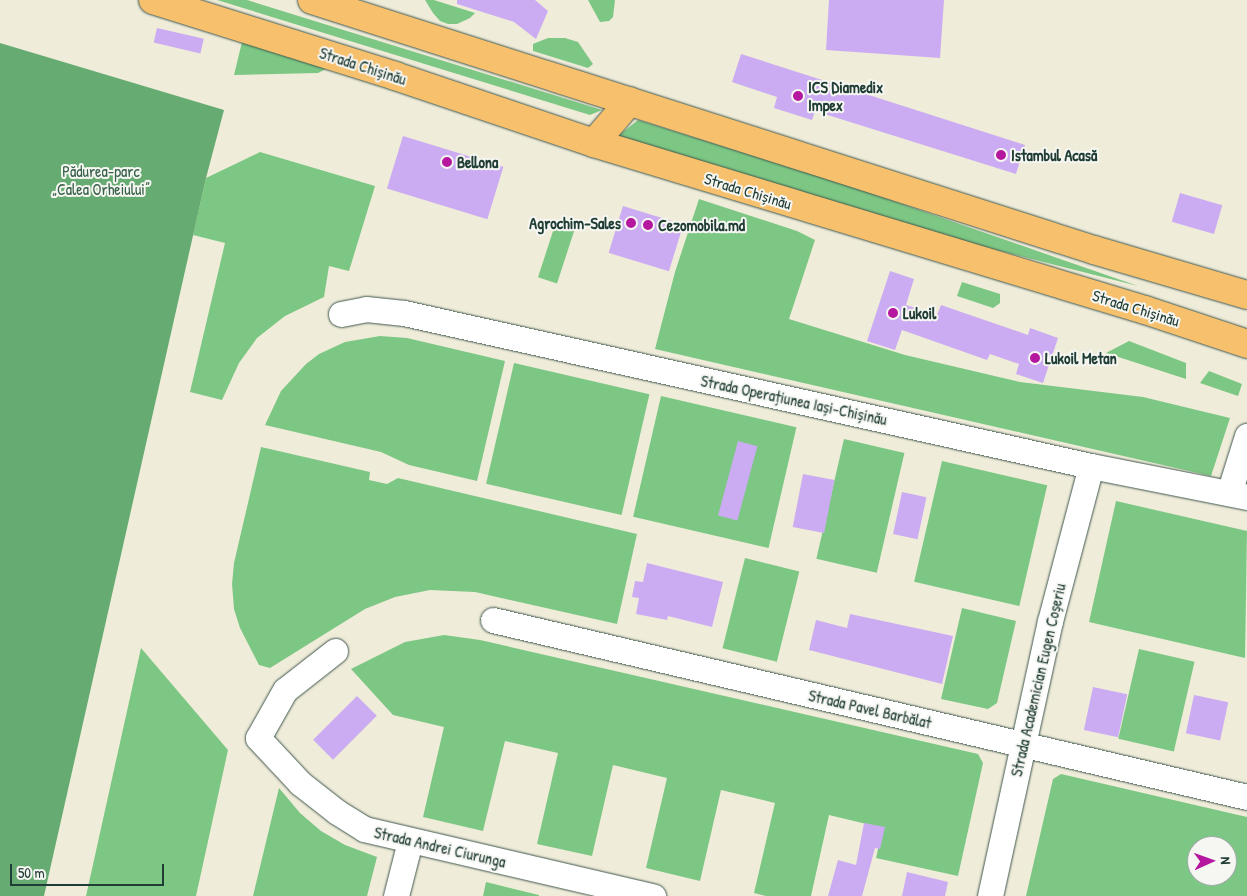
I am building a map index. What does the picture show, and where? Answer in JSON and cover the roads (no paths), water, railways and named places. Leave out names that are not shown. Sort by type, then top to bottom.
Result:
[{"type":"highway","name":"Strada Chișinău","points":[[153,0],[402,78],[594,143],[1145,310],[1247,344]]},
{"type":"highway","points":[[312,0],[1094,250],[1247,295]]},
{"type":"highway","points":[[594,143],[630,101]]},
{"type":"street","name":"Strada Operațiunea Iași-Chișinău","points":[[341,314],[366,309],[404,313],[1091,466],[1238,495]]},
{"type":"street","points":[[1238,495],[1247,436]]},
{"type":"street","name":"Strada Academician Eugen Coșeriu","points":[[990,896],[1050,621],[1091,466]]},
{"type":"street","name":"Strada Pavel Barbălat","points":[[493,620],[1247,797]]},
{"type":"street","name":"Strada Andrei Ciurunga","points":[[335,651],[285,690],[258,738],[300,783],[337,812],[364,829],[653,896]]},
{"type":"street","points":[[396,896],[410,841]]},
{"type":"place","name":"ICS Diamedix Impex","points":[[798,96]]},
{"type":"place","name":"Istambul Acasă","points":[[1001,155]]},
{"type":"place","name":"Bellona","points":[[447,162]]},
{"type":"place","name":"Agrochim-Sales","points":[[631,223]]},
{"type":"place","name":"Cezomobila.md","points":[[648,225]]},
{"type":"place","name":"Lukoil","points":[[893,313]]},
{"type":"place","name":"Lukoil Metan","points":[[1035,358]]},
{"type":"park label","name":"Pădurea-parc „Calea Orheiului”","points":[[101,180]]}]
